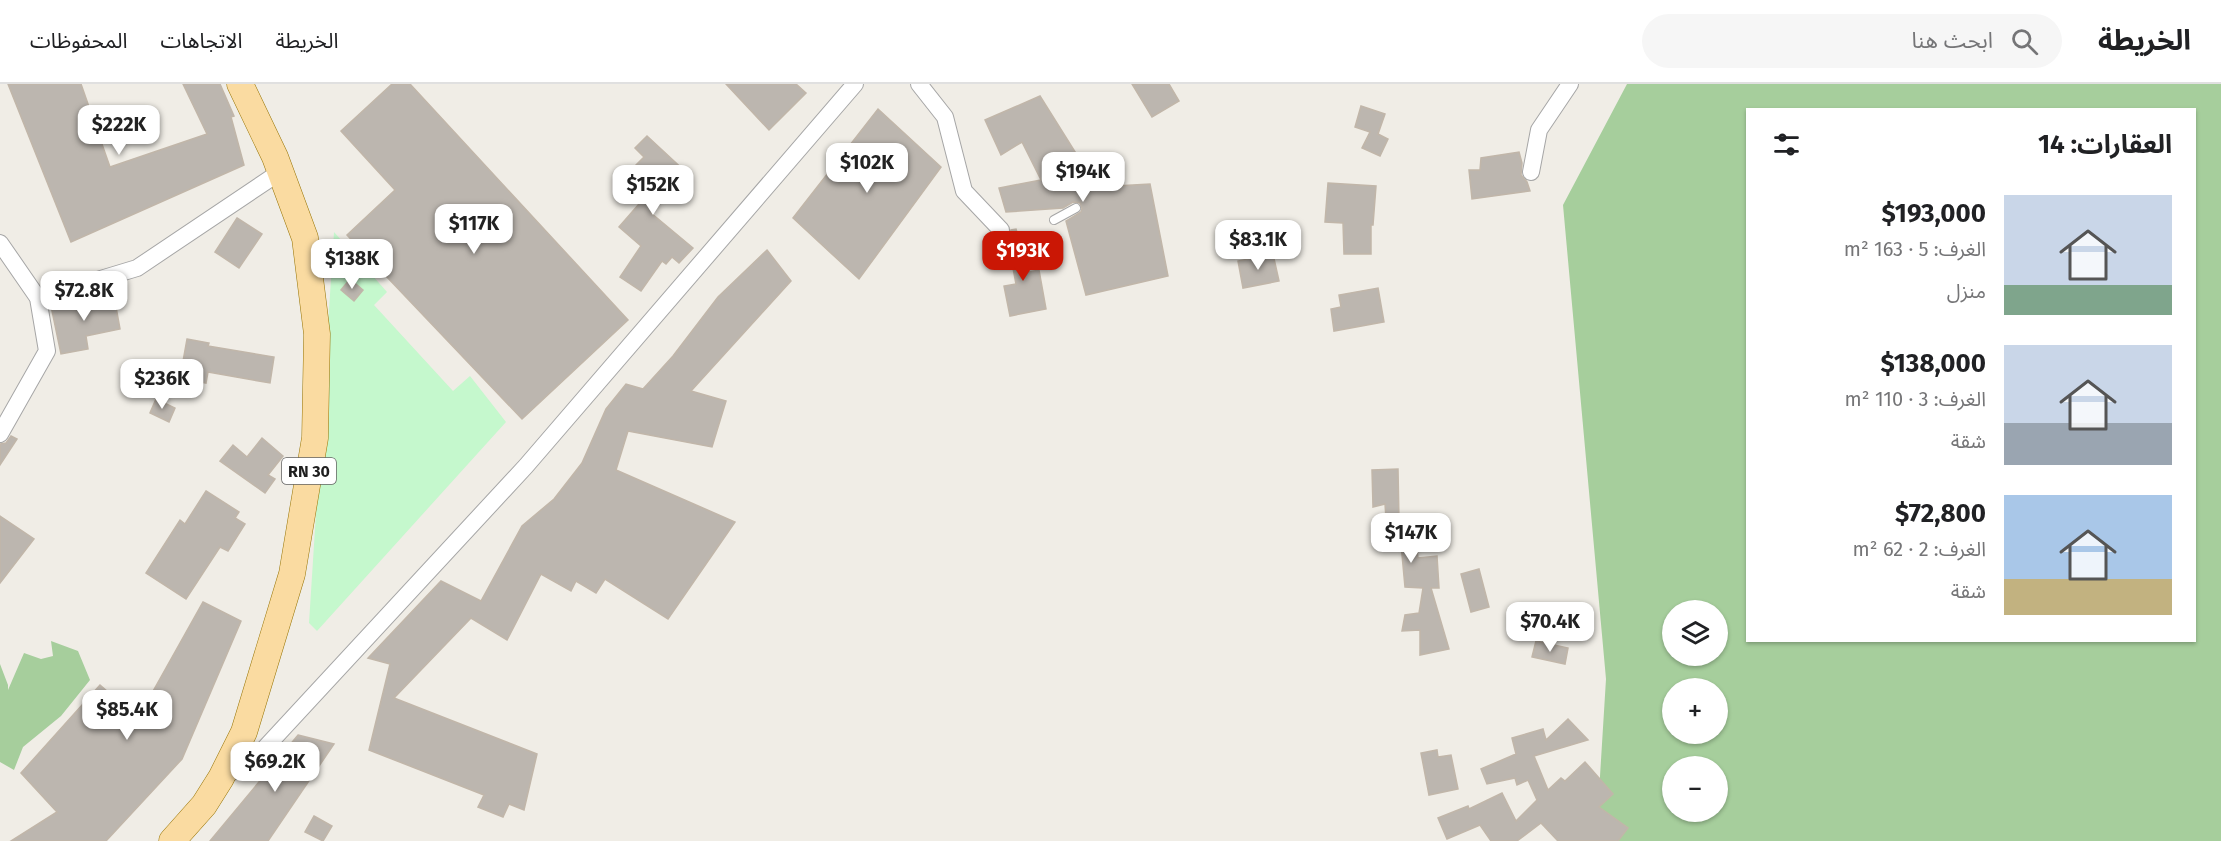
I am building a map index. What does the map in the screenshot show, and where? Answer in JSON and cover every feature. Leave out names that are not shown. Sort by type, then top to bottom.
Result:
[{"type":"main road","name":"RN 30","points":[[172,841],[204,805],[244,732],[292,574],[315,438],[317,334],[304,238],[280,171],[240,84]]},
{"type":"street","points":[[220,778],[251,763],[518,475],[855,84]]},
{"type":"street","points":[[919,84],[945,117],[964,191],[1001,230]]},
{"type":"street","points":[[1531,172],[1539,130],[1570,84]]},
{"type":"street","points":[[38,298],[137,268],[280,171]]},
{"type":"street","points":[[0,243],[38,298],[47,351],[0,434]]},
{"type":"lane","points":[[1054,220],[1076,208]]},
{"type":"green space","points":[[1627,84],[2221,84],[2221,841],[1596,841],[1606,679],[1563,205]]},
{"type":"green space","points":[[334,232],[387,292],[374,305],[453,391],[470,376],[506,422],[317,631],[309,623]]},
{"type":"green space","points":[[51,641],[78,651],[90,680],[61,716],[23,747],[14,770],[0,762],[0,664],[8,690],[24,653],[41,659],[53,656]]},
{"type":"building","points":[[8,84],[81,84],[110,167],[207,134],[183,84],[220,84],[234,116],[231,117],[244,165],[71,242]]},
{"type":"building","points":[[392,84],[410,84],[628,320],[522,419],[347,235],[395,190],[341,131]]},
{"type":"building","points":[[726,84],[796,84],[806,93],[769,130]]},
{"type":"building","points":[[1132,84],[1169,84],[1179,101],[1152,117]]},
{"type":"building","points":[[1040,96],[1097,187],[1150,184],[1168,276],[1086,295],[1066,221],[1081,212],[1080,203],[1073,202],[1063,208],[1006,212],[999,188],[1041,180],[1022,142],[1001,155],[985,120]]},
{"type":"building","points":[[1361,106],[1385,114],[1378,134],[1388,139],[1380,156],[1362,148],[1370,132],[1355,127]]},
{"type":"building","points":[[878,109],[941,167],[859,279],[793,218]]},
{"type":"building","points":[[647,136],[688,174],[651,213],[693,248],[679,263],[672,257],[666,264],[662,261],[641,291],[620,277],[641,246],[619,227],[646,196],[632,183],[643,172],[636,165],[644,157],[635,148]]},
{"type":"building","points":[[1519,152],[1522,163],[1521,175],[1530,191],[1472,199],[1469,170],[1480,170],[1481,158]]},
{"type":"building","points":[[1328,183],[1376,186],[1373,225],[1371,225],[1371,254],[1344,254],[1343,223],[1325,222]]},
{"type":"building","points":[[237,218],[262,234],[239,268],[215,252]]},
{"type":"building","points":[[1016,229],[1028,272],[1039,270],[1046,309],[1010,316],[1004,286],[1016,284],[1010,252],[1008,252],[1005,240],[1009,237],[1011,230]]},
{"type":"building","points":[[767,250],[791,281],[691,391],[726,401],[712,447],[628,431],[616,470],[735,522],[668,619],[605,579],[596,593],[576,581],[571,591],[541,574],[507,640],[471,618],[394,698],[537,754],[524,810],[509,804],[503,817],[478,807],[484,795],[369,750],[390,664],[368,658],[441,581],[481,601],[522,526],[554,499],[582,463],[606,409],[626,384],[643,389],[673,356],[718,297]]},
{"type":"building","points":[[1273,254],[1279,281],[1243,288],[1238,261]]},
{"type":"building","points":[[350,279],[363,290],[354,301],[341,290]]},
{"type":"building","points":[[1378,288],[1384,322],[1334,331],[1331,309],[1341,307],[1339,295]]},
{"type":"building","points":[[114,296],[120,329],[86,336],[88,349],[61,354],[51,306],[72,302],[73,305]]},
{"type":"building","points":[[187,339],[209,343],[208,346],[274,357],[270,383],[208,372],[206,383],[180,378]]},
{"type":"building","points":[[156,399],[175,408],[169,422],[150,413]]},
{"type":"building","points":[[11,436],[17,439],[0,465],[0,444],[6,443]]},
{"type":"building","points":[[262,438],[283,456],[268,475],[275,479],[265,493],[220,461],[233,445],[247,457]]},
{"type":"building","points":[[1398,469],[1399,521],[1414,521],[1418,558],[1437,556],[1439,588],[1431,588],[1449,649],[1420,655],[1420,630],[1402,631],[1405,615],[1419,613],[1423,588],[1405,587],[1401,544],[1388,547],[1385,504],[1373,507],[1372,470]]},
{"type":"building","points":[[206,491],[239,512],[235,518],[245,524],[228,551],[220,547],[186,599],[146,573],[180,520],[185,524]]},
{"type":"building","points":[[0,516],[34,539],[0,583]]},
{"type":"building","points":[[1479,569],[1489,607],[1471,612],[1461,574]]},
{"type":"building","points":[[203,602],[241,621],[182,759],[106,841],[11,841],[57,812],[21,773],[100,685],[138,718]]},
{"type":"building","points":[[1536,641],[1568,648],[1565,664],[1532,657]]},
{"type":"building","points":[[1568,719],[1588,740],[1534,756],[1548,790],[1561,778],[1565,781],[1585,762],[1613,794],[1599,807],[1628,828],[1618,841],[1558,841],[1541,823],[1517,841],[1491,841],[1480,825],[1447,839],[1438,818],[1468,806],[1469,809],[1502,793],[1516,821],[1537,800],[1528,780],[1517,785],[1515,778],[1487,784],[1481,769],[1516,754],[1512,738],[1543,729],[1546,740]]},
{"type":"building","points":[[298,735],[334,744],[268,841],[210,841]]},
{"type":"building","points":[[1437,750],[1438,757],[1451,755],[1458,789],[1429,795],[1421,753]]},
{"type":"building","points":[[314,816],[332,826],[323,841],[305,832]]}]
